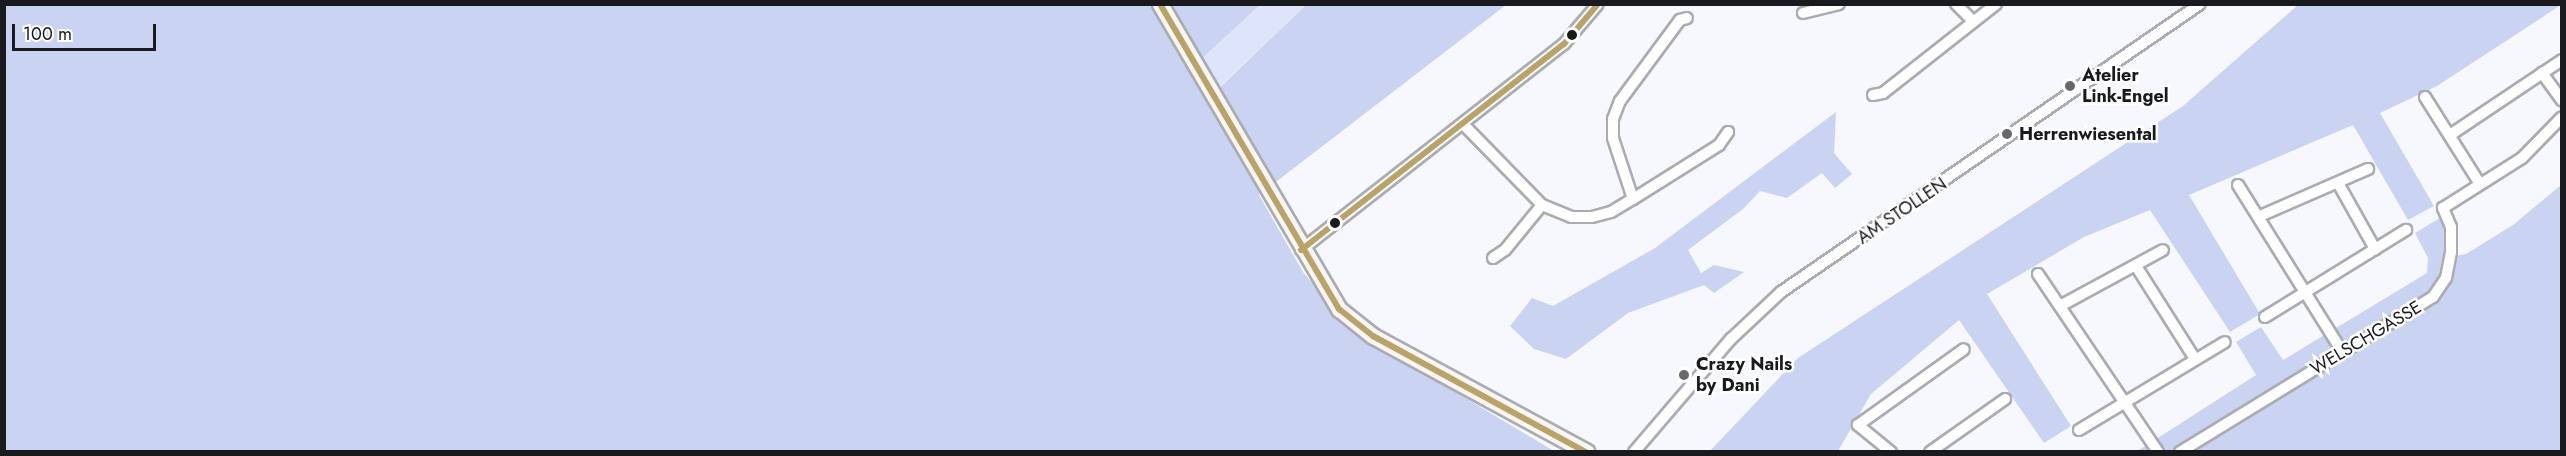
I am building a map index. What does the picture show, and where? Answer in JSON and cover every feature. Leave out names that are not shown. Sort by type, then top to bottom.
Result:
[{"type":"street","points":[[1160,4],[1330,298],[1361,328],[1587,452]]},
{"type":"street","points":[[1301,250],[1564,44],[1598,4]]},
{"type":"street","points":[[1803,13],[1839,4]]},
{"type":"street","points":[[1956,4],[1974,22]]},
{"type":"street","points":[[1873,95],[1883,93],[1996,4]]},
{"type":"street","name":"AM STOLLEN","points":[[1634,452],[1731,339],[1781,292],[2170,29],[2200,4]]},
{"type":"street","points":[[1634,199],[1618,160],[1613,119],[1636,78],[1680,20],[1687,18]]},
{"type":"street","points":[[2450,135],[2562,60]]},
{"type":"street","points":[[2542,73],[2562,101]]},
{"type":"street","points":[[2425,97],[2480,184]]},
{"type":"street","name":"WELSCHGASSE","points":[[2180,452],[2433,297],[2446,278],[2451,252],[2451,227],[2443,208],[2522,158],[2562,117]]},
{"type":"street","points":[[1463,124],[1542,205],[1571,217],[1592,217],[1634,199],[1719,145],[1728,132]]},
{"type":"street","points":[[2260,216],[2368,169]]},
{"type":"street","points":[[2338,183],[2375,249]]},
{"type":"street","points":[[2238,185],[2260,216],[2343,353]]},
{"type":"street","points":[[1493,258],[1505,250],[1542,205]]},
{"type":"street","points":[[2265,317],[2406,230]]},
{"type":"street","points":[[2060,306],[2163,250]]},
{"type":"street","points":[[2136,266],[2194,359]]},
{"type":"street","points":[[2038,274],[2158,452]]},
{"type":"street","points":[[2079,430],[2225,342]]},
{"type":"street","points":[[1891,452],[1858,425],[1964,349]]},
{"type":"street","points":[[1930,452],[2005,399]]},
{"type":"shaded area","points":[[4,5],[1260,5],[1196,64],[1213,94],[1306,5],[1506,5],[1259,195],[1303,272],[1350,329],[1554,451],[5,451]]},
{"type":"shaded area","points":[[1260,5],[1306,5],[1212,94],[1196,64]]},
{"type":"shaded area","points":[[2298,5],[2561,5],[2437,86],[2380,113],[2434,206],[2408,220],[2353,125],[2189,195],[2260,314],[2230,332],[2150,210],[2084,237],[1987,294],[2071,426],[2044,443],[1959,320],[1871,394],[1838,451],[1709,452],[1798,358],[2183,106]]},
{"type":"shaded area","points":[[1836,112],[1834,153],[1852,174],[1835,188],[1822,173],[1787,198],[1760,191],[1743,209],[1688,250],[1701,273],[1714,265],[1744,272],[1714,293],[1704,285],[1628,313],[1566,359],[1534,349],[1510,326],[1532,298],[1553,306],[1655,248]]},
{"type":"shaded area","points":[[2561,185],[2561,451],[2136,452],[2256,375],[2236,342],[2261,327],[2283,360],[2427,273],[2428,258],[2415,233],[2440,218],[2445,227],[2444,258],[2466,254],[2513,225]]},
{"type":"transit line","points":[[1160,4],[1339,309],[1373,336],[1586,452]]},
{"type":"transit line","points":[[1301,250],[1564,44],[1598,4]]},
{"type":"place","name":"Atelier Link-Engel","points":[[2070,86]]},
{"type":"place","name":"Herrenwiesental","points":[[2007,134]]},
{"type":"place","name":"Crazy Nails by Dani","points":[[1684,375]]}]
